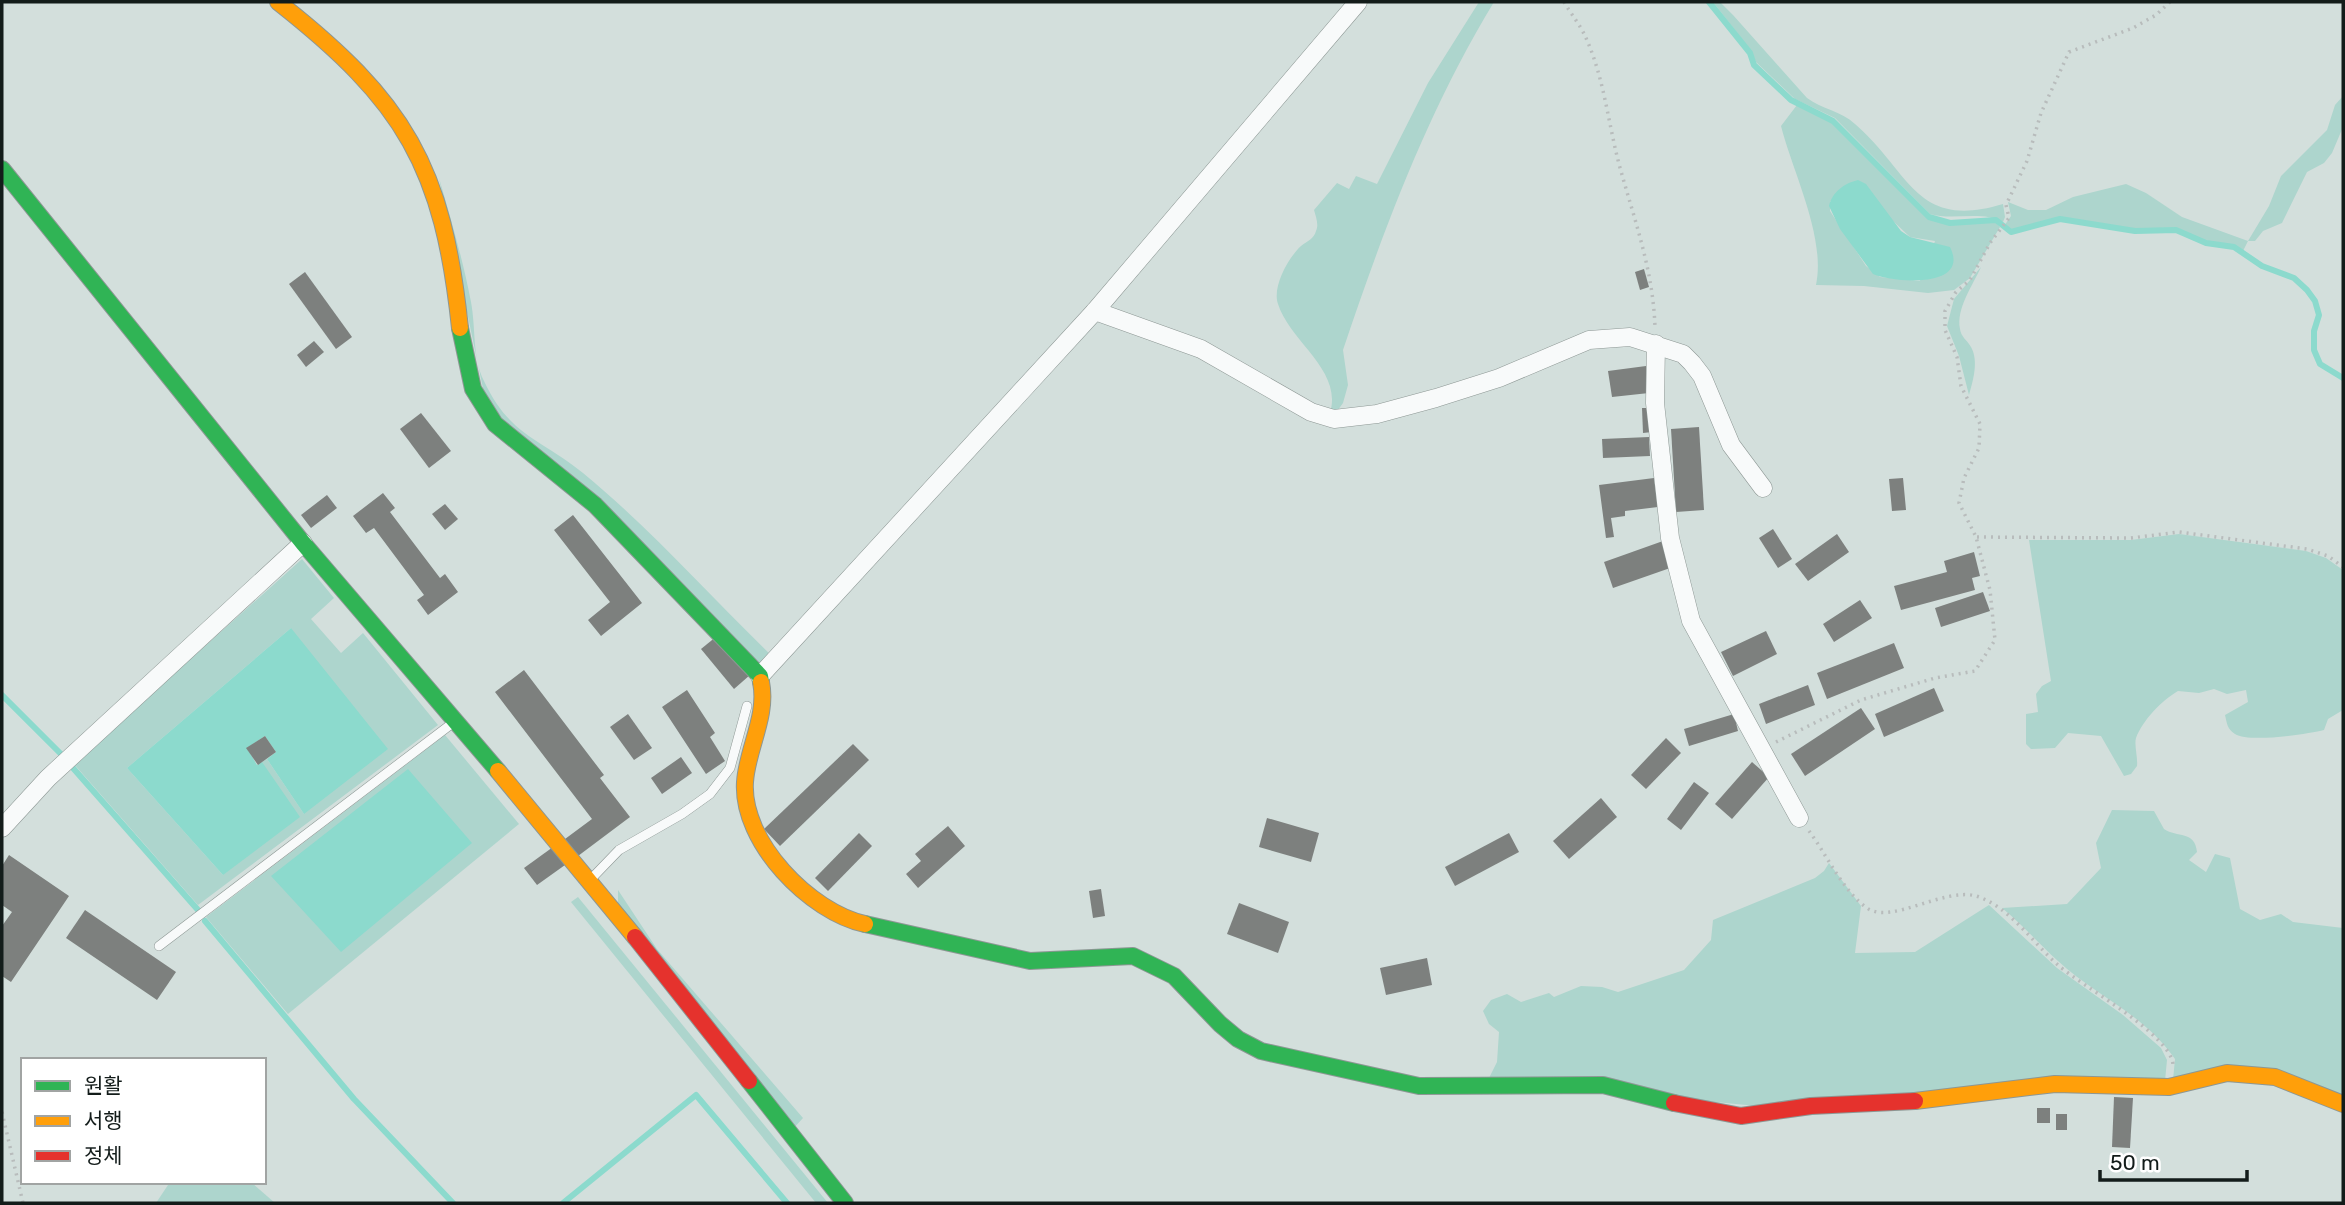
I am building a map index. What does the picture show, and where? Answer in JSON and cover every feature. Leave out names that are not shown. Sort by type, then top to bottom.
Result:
[{"type":"street","points":[[278,2],[348,58],[381,94],[407,131],[440,207],[452,260],[467,362],[473,389],[482,406],[507,437],[571,482],[595,505],[760,676],[765,691],[747,763],[745,787],[751,825],[772,859],[824,907],[863,926],[892,929],[1030,961],[1133,956],[1174,976],[1238,1039],[1280,1057],[1419,1086],[1604,1085],[1721,1114],[1741,1116],[1811,1106],[1937,1100],[2055,1084],[2169,1087],[2227,1073],[2251,1073],[2275,1077],[2343,1104]]},
{"type":"street","points":[[760,676],[1095,311],[1358,2]]},
{"type":"street","points":[[2,169],[303,544],[590,879],[845,1203]]},
{"type":"street","points":[[1095,311],[1201,349],[1311,412],[1334,418],[1377,414],[1436,398],[1499,378],[1589,340],[1630,337],[1683,354],[1697,369],[1731,445],[1763,488]]},
{"type":"street","points":[[1656,344],[1655,403],[1670,538],[1688,609],[1707,652],[1799,818]]},
{"type":"street","points":[[2,828],[48,778],[303,544]]},
{"type":"lane","points":[[590,879],[619,850],[682,814],[721,781],[730,768],[747,706]]},
{"type":"lane","points":[[159,946],[455,721]]},
{"type":"path","points":[[1564,2],[1586,37],[1602,84],[1654,290],[1656,344]]},
{"type":"path","points":[[1762,749],[1861,700],[1935,678],[1975,671],[1995,640],[1990,590],[1976,537],[1959,503],[1964,478],[1979,448],[1980,424],[1961,386],[1957,357],[1945,330],[1945,310],[1956,292],[1970,280],[1990,243],[2009,218],[2006,205],[2027,161],[2041,113],[2069,52],[2133,28],[2170,2]]},
{"type":"path","points":[[1976,537],[2131,538],[2179,532],[2307,549],[2328,556],[2343,567]]},
{"type":"path","points":[[1799,818],[1850,890],[1868,909],[1881,912],[1961,894],[1993,904],[2059,966],[2125,1012],[2163,1046],[2173,1061],[2169,1087]]},
{"type":"path","points":[[2,1112],[23,1203]]},
{"type":"shaded area","points":[[1479,2],[1494,2],[1448,85],[1391,216],[1343,350],[1348,385],[1343,403],[1335,414],[1330,413],[1332,398],[1329,383],[1284,318],[1277,297],[1279,281],[1291,258],[1315,234],[1317,224],[1314,210],[1337,183],[1349,189],[1356,176],[1377,184],[1428,83]]},
{"type":"shaded area","points":[[1713,2],[1720,2],[1733,15],[1807,98],[1855,124],[1917,192],[1932,203],[1950,210],[1974,210],[2003,204],[2003,222],[1977,216],[1948,217],[1930,214],[1835,118],[1795,99],[1756,62],[1750,49]]},
{"type":"shaded area","points":[[2343,96],[2343,127],[2332,153],[2324,163],[2307,172],[2282,223],[2263,231],[2255,241],[2248,241],[2269,206],[2281,176],[2327,130],[2335,105]]},
{"type":"shaded area","points":[[1797,105],[1832,122],[1928,218],[1950,224],[1995,222],[2000,227],[1970,278],[1954,290],[1928,293],[1864,286],[1816,285],[1818,266],[1812,226],[1781,126]],"holes":[[[1830,201],[1891,219],[1910,237],[1935,241],[1920,281],[1880,277],[1866,266],[1830,211]]]},
{"type":"shaded area","points":[[439,178],[468,286],[480,372],[494,400],[516,426],[583,473],[656,539],[771,655],[762,665],[512,436],[485,398]]},
{"type":"shaded area","points":[[1858,180],[1866,184],[1901,231],[1910,237],[1950,247],[1954,261],[1950,270],[1927,280],[1896,279],[1873,274],[1840,229],[1829,206],[1840,189]]},
{"type":"shaded area","points":[[2126,184],[2146,193],[2182,217],[2248,241],[2243,251],[2235,246],[2206,242],[2176,229],[2135,229],[2060,218],[2011,231],[2004,226],[2011,216],[2008,202],[2028,210],[2046,210],[2073,197]]},
{"type":"shaded area","points":[[1981,267],[1963,305],[1959,321],[1962,334],[1975,358],[1969,395],[1959,356],[1947,326],[1954,299]]},
{"type":"shaded area","points":[[2179,534],[2306,551],[2326,558],[2343,570],[2343,710],[2328,719],[2324,730],[2279,737],[2242,737],[2230,730],[2225,715],[2248,702],[2246,690],[2227,694],[2214,689],[2199,693],[2178,691],[2153,712],[2139,731],[2136,738],[2137,766],[2131,774],[2124,776],[2101,736],[2068,733],[2055,748],[2031,749],[2026,744],[2026,714],[2038,712],[2036,694],[2042,686],[2051,681],[2029,540],[2131,540]]},
{"type":"shaded area","points":[[302,559],[334,598],[311,619],[341,653],[363,633],[438,725],[198,905],[74,764]],"holes":[[[291,628],[304,814],[267,759],[262,762],[223,875],[127,768]]]},
{"type":"shaded area","points":[[291,628],[388,749],[304,814],[267,759],[276,752],[265,736],[247,748],[257,765],[262,762],[300,817],[223,875],[127,768]]},
{"type":"shaded area","points":[[445,735],[519,824],[288,1014],[206,917]]},
{"type":"shaded area","points":[[408,769],[472,843],[341,952],[271,876]]},
{"type":"shaded area","points":[[2112,810],[2154,811],[2164,829],[2193,840],[2197,852],[2189,860],[2206,872],[2215,854],[2230,858],[2240,909],[2260,920],[2281,914],[2293,922],[2343,928],[2343,1098],[2309,1082],[2173,1080],[2175,1059],[2163,1044],[2135,1018],[2073,973],[2002,908],[2067,904],[2101,868],[2096,843]]},
{"type":"shaded area","points":[[1829,863],[1861,906],[1855,953],[1915,952],[1989,905],[2057,968],[2123,1015],[2161,1048],[2167,1060],[2165,1081],[1767,1107],[1488,1080],[1497,1062],[1499,1032],[1489,1024],[1483,1011],[1491,1000],[1507,994],[1521,1002],[1549,993],[1554,997],[1581,986],[1602,987],[1618,992],[1684,970],[1711,940],[1713,920],[1815,878]]},
{"type":"shaded area","points":[[618,890],[657,949],[803,1118],[792,1130],[618,909]]},
{"type":"shaded area","points":[[578,897],[828,1203],[816,1203],[571,902]]},
{"type":"shaded area","points":[[169,1184],[253,1184],[275,1203],[156,1203]]},
{"type":"building","points":[[1644,269],[1649,287],[1640,290],[1635,272]]},
{"type":"building","points":[[305,272],[352,337],[336,349],[289,284]]},
{"type":"building","points":[[314,341],[324,352],[306,367],[297,355]]},
{"type":"building","points":[[1646,366],[1649,393],[1612,397],[1608,371]]},
{"type":"building","points":[[1642,408],[1651,408],[1652,432],[1643,433]]},
{"type":"building","points":[[421,413],[451,451],[429,468],[400,429]]},
{"type":"building","points":[[1699,427],[1704,510],[1676,512],[1671,429]]},
{"type":"building","points":[[1649,437],[1650,456],[1603,458],[1602,439]]},
{"type":"building","points":[[1654,478],[1658,507],[1625,511],[1625,516],[1611,518],[1614,537],[1606,538],[1599,485]]},
{"type":"building","points":[[1903,478],[1906,510],[1892,511],[1889,479]]},
{"type":"building","points":[[383,493],[395,508],[390,512],[440,578],[445,574],[458,592],[428,615],[417,600],[424,595],[374,528],[366,533],[353,516]]},
{"type":"building","points":[[327,495],[337,508],[311,528],[301,515]]},
{"type":"building","points":[[445,504],[458,519],[445,530],[432,514]]},
{"type":"building","points":[[573,515],[642,603],[601,636],[588,620],[610,602],[554,530]]},
{"type":"building","points":[[1773,529],[1792,559],[1778,568],[1759,538]]},
{"type":"building","points":[[1837,534],[1849,552],[1808,581],[1795,564]]},
{"type":"building","points":[[1663,541],[1673,567],[1613,588],[1604,562]]},
{"type":"building","points":[[1974,552],[1980,576],[1972,578],[1975,590],[1901,610],[1894,586],[1947,572],[1944,561]]},
{"type":"building","points":[[1983,592],[1990,611],[1941,627],[1935,608]]},
{"type":"building","points":[[1860,600],[1872,618],[1834,642],[1823,624]]},
{"type":"building","points":[[1766,631],[1777,654],[1733,676],[1721,652]]},
{"type":"building","points":[[717,636],[750,675],[734,689],[701,649]]},
{"type":"building","points":[[1894,643],[1904,668],[1827,699],[1817,673]]},
{"type":"building","points":[[524,670],[604,775],[600,778],[630,817],[578,856],[565,839],[592,819],[495,692]]},
{"type":"building","points":[[1808,685],[1815,705],[1766,724],[1759,704]]},
{"type":"building","points":[[1934,688],[1944,711],[1884,737],[1875,714]]},
{"type":"building","points":[[687,690],[715,733],[710,737],[725,761],[706,774],[662,707]]},
{"type":"building","points":[[1861,708],[1875,729],[1805,776],[1791,754]]},
{"type":"building","points":[[628,714],[652,748],[634,760],[610,727]]},
{"type":"building","points":[[1734,714],[1738,731],[1689,746],[1684,729]]},
{"type":"building","points":[[265,736],[276,752],[258,765],[246,748]]},
{"type":"building","points":[[1666,738],[1681,753],[1646,789],[1631,775]]},
{"type":"building","points":[[853,744],[869,760],[780,846],[764,829]]},
{"type":"building","points":[[681,757],[692,773],[662,794],[651,778]]},
{"type":"building","points":[[1752,762],[1769,777],[1732,819],[1715,804]]},
{"type":"building","points":[[1694,782],[1709,793],[1681,830],[1667,819]]},
{"type":"building","points":[[1601,798],[1617,817],[1569,859],[1553,841]]},
{"type":"building","points":[[1267,818],[1319,833],[1311,862],[1259,847]]},
{"type":"building","points":[[948,826],[965,846],[918,888],[906,874],[921,861],[915,854]]},
{"type":"building","points":[[859,833],[872,846],[828,891],[815,878]]},
{"type":"building","points":[[1509,833],[1519,852],[1455,886],[1445,867]]},
{"type":"building","points":[[553,847],[565,865],[537,885],[524,868]]},
{"type":"building","points":[[9,855],[69,896],[11,982],[2,976],[2,926],[12,912],[2,905],[2,866]]},
{"type":"building","points":[[1101,889],[1105,916],[1093,918],[1089,891]]},
{"type":"building","points":[[1239,903],[1289,922],[1278,953],[1227,934]]},
{"type":"building","points":[[85,910],[176,972],[157,1000],[66,938]]},
{"type":"building","points":[[1427,958],[1432,985],[1386,995],[1380,968]]},
{"type":"building","points":[[2114,1097],[2133,1098],[2130,1148],[2112,1147]]},
{"type":"building","points":[[2037,1108],[2050,1108],[2050,1123],[2037,1123]]},
{"type":"building","points":[[2056,1114],[2067,1114],[2067,1130],[2056,1130]]},
{"type":"waterway","points":[[1709,2],[1750,53],[1754,65],[1791,100],[1833,121],[1929,217],[1950,223],[1996,220],[2011,232],[2060,219],[2135,231],[2176,230],[2206,243],[2234,247],[2262,266],[2294,278],[2307,290],[2315,301],[2319,315],[2314,331],[2314,350],[2320,364],[2343,378]]},
{"type":"waterway","points":[[2,695],[63,756]]},
{"type":"waterway","points":[[73,768],[198,910]]},
{"type":"waterway","points":[[205,921],[354,1099],[453,1203]]},
{"type":"waterway","points":[[563,1203],[696,1095],[787,1203]]},
{"type":"traffic: fast","points":[[2,169],[303,543],[498,771]]},
{"type":"traffic: fast","points":[[460,328],[473,389],[495,424],[595,505],[760,676],[761,682]]},
{"type":"traffic: fast","points":[[865,924],[1030,961],[1133,956],[1174,976],[1220,1024],[1238,1039],[1261,1051],[1419,1086],[1603,1085],[1674,1103]]},
{"type":"traffic: fast","points":[[749,1081],[845,1203]]},
{"type":"traffic: slow","points":[[278,2],[358,72],[387,106],[410,142],[428,180],[442,223],[453,272],[460,328]]},
{"type":"traffic: slow","points":[[761,682],[760,720],[745,782],[747,805],[754,828],[783,871],[802,890],[844,917],[865,924]]},
{"type":"traffic: slow","points":[[498,771],[635,937]]},
{"type":"traffic: slow","points":[[1915,1101],[2055,1084],[2169,1087],[2227,1073],[2275,1077],[2343,1104]]},
{"type":"traffic: jam","points":[[635,937],[749,1081]]},
{"type":"traffic: jam","points":[[1674,1103],[1741,1116],[1811,1106],[1915,1101]]}]
